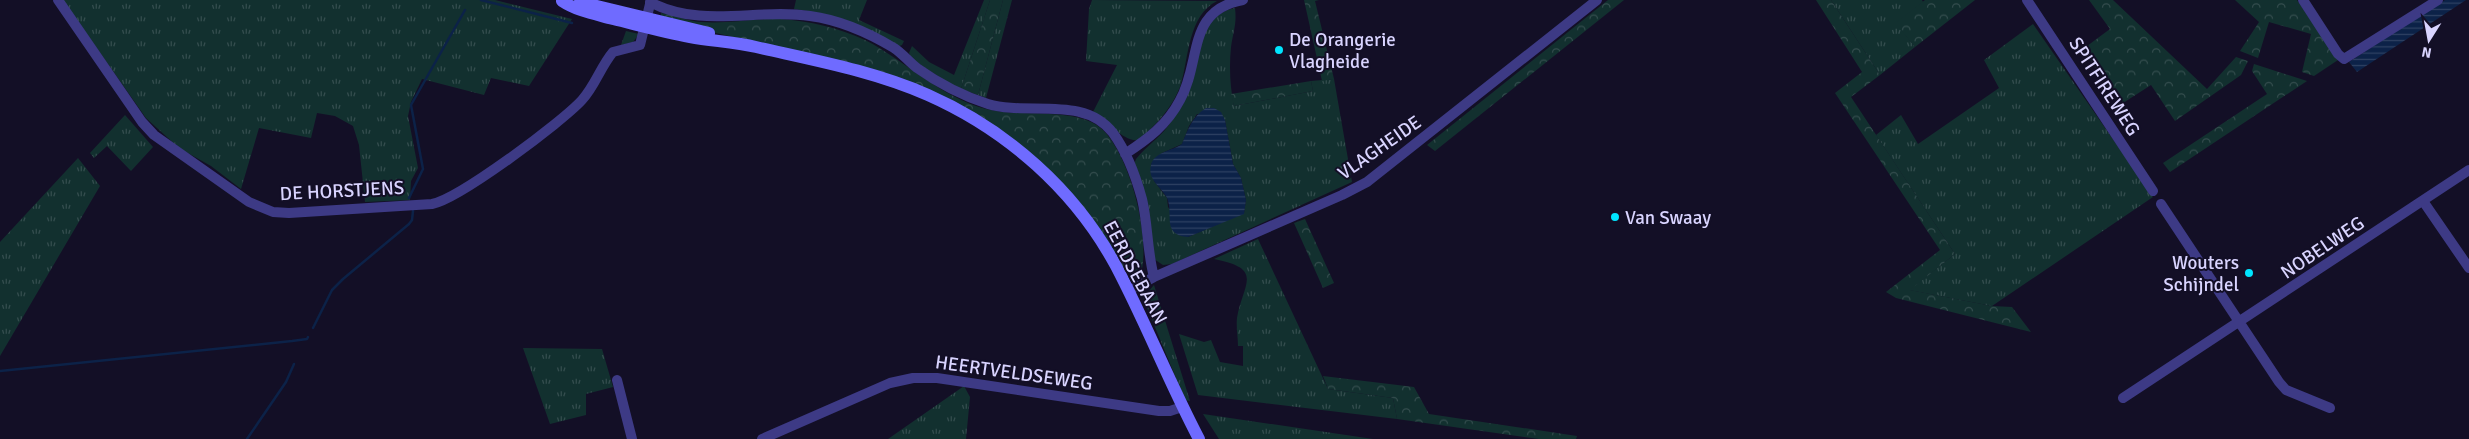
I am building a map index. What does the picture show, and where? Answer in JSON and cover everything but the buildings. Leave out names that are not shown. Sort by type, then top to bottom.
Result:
[{"type":"main road","name":"EERDSEBAAN","points":[[559,1],[570,7],[645,22],[689,37],[732,42],[840,66],[927,94],[981,123],[1038,166],[1069,198],[1094,230],[1116,265],[1199,439]]},
{"type":"street","name":"DE HORSTJENS","points":[[58,0],[142,122],[154,135],[248,202],[263,209],[280,212],[432,204],[445,200],[509,157],[572,110],[590,90],[613,52],[640,45],[645,22]]},
{"type":"street","points":[[1125,154],[1154,134],[1180,100],[1190,75],[1200,31],[1208,18],[1220,8],[1243,0]]},
{"type":"street","name":"VLAGHEIDE","points":[[1128,291],[1154,277],[1368,182],[1597,0]]},
{"type":"street","name":"SPITFIREWEG","points":[[2028,0],[2153,191]]},
{"type":"street","points":[[2303,0],[2338,54],[2344,59],[2438,0]]},
{"type":"street","points":[[645,22],[651,1],[681,14],[697,17],[793,13],[827,18],[850,25],[896,49],[937,81],[977,100],[1007,108],[1075,111],[1093,117],[1112,133],[1125,154],[1142,199],[1148,258],[1154,277]]},
{"type":"street","name":"NOBELWEG","points":[[2123,398],[2240,323],[2469,170]]},
{"type":"street","points":[[2423,201],[2469,268]]},
{"type":"street","points":[[2161,204],[2279,382],[2286,390],[2330,408]]},
{"type":"street","name":"HEERTVELDSEWEG","points":[[762,439],[890,383],[919,378],[937,378],[1158,411],[1170,411],[1182,406]]},
{"type":"street","points":[[617,380],[632,439]]},
{"type":"green space","points":[[63,0],[495,0],[572,19],[529,86],[491,78],[484,95],[422,79],[411,102],[408,116],[418,168],[411,181],[410,200],[365,202],[359,145],[353,126],[335,116],[317,113],[311,138],[259,128],[241,189],[211,166],[179,148],[146,118]]},
{"type":"green space","points":[[796,0],[867,0],[859,20],[904,41],[902,45],[897,47],[860,28],[835,18],[794,9]]},
{"type":"green space","points":[[984,0],[990,0],[961,89],[912,59],[909,53],[912,46],[929,62],[954,75]]},
{"type":"green space","points":[[990,0],[1003,0],[978,95],[961,89]]},
{"type":"green space","points":[[1003,0],[1012,0],[986,98],[978,95]]},
{"type":"green space","points":[[1092,0],[1217,1],[1207,8],[1195,26],[1181,84],[1174,100],[1158,122],[1138,140],[1127,138],[1093,112],[1117,65],[1086,61],[1089,9]]},
{"type":"green space","points":[[1304,0],[1319,0],[1315,1],[1334,79],[1322,81]]},
{"type":"green space","points":[[1608,0],[1624,0],[1435,151],[1427,145]]},
{"type":"green space","points":[[1816,0],[1831,0],[1880,75],[1851,97],[1955,254],[1910,290],[1992,306],[2012,307],[2031,332],[1896,298],[1886,292],[1940,250],[1835,93],[1862,72]]},
{"type":"green space","points":[[1831,0],[1922,0],[1923,2],[1896,23],[1915,47],[1880,75]]},
{"type":"green space","points":[[1925,0],[1975,0],[1915,47],[1895,23]]},
{"type":"green space","points":[[2089,0],[2113,0],[2207,89],[2236,57],[2248,61],[2241,75],[2175,121],[2151,85],[2120,105],[2083,49],[2110,29]]},
{"type":"green space","points":[[2235,0],[2297,0],[2338,60],[2314,76],[2302,72],[2311,34],[2269,22],[2258,58],[2240,51],[2259,22]]},
{"type":"green space","points":[[1235,8],[1230,62],[1234,106],[1313,91],[1311,81],[1334,79],[1352,182],[1172,264],[1163,265],[1154,259],[1134,165],[1136,159],[1164,131],[1172,120],[1179,107],[1194,55],[1201,39],[1209,25],[1220,14]],"holes":[[[1197,114],[1225,120],[1233,164],[1241,178],[1246,200],[1244,213],[1188,237],[1168,207],[1167,198],[1154,181],[1151,164],[1162,153],[1182,144],[1189,126]]]},
{"type":"green space","points":[[661,13],[696,22],[781,19],[824,26],[865,40],[938,87],[969,103],[1000,112],[1064,115],[1092,123],[1103,130],[1113,142],[1129,176],[1143,235],[1142,269],[1133,274],[1124,270],[1107,244],[983,118],[771,46],[703,30],[661,17]]},
{"type":"green space","points":[[2033,24],[2153,197],[1992,306],[1909,290],[1955,254],[1876,135],[1901,115],[1918,144],[1999,88],[1984,60]]},
{"type":"green space","points":[[626,31],[639,34],[633,42],[621,45]]},
{"type":"green space","points":[[2254,64],[2307,81],[2170,172],[2163,163],[2267,94],[2252,71]]},
{"type":"green space","points":[[1311,81],[1313,91],[1234,106],[1231,94]]},
{"type":"green space","points":[[125,115],[153,147],[131,171],[107,146],[94,158],[90,153]]},
{"type":"green space","points":[[78,158],[100,186],[0,356],[0,242]]},
{"type":"green space","points":[[1305,219],[1334,283],[1323,288],[1294,223]]},
{"type":"green space","points":[[1258,239],[1328,389],[1393,398],[1397,419],[1198,395],[1179,334],[1204,342],[1211,340],[1220,362],[1243,366],[1243,346],[1238,346],[1237,318],[1247,279],[1245,273],[1240,268],[1214,259]]},
{"type":"green space","points":[[1154,285],[1190,401],[1185,400],[1143,298]]},
{"type":"green space","points":[[523,348],[602,349],[613,387],[586,394],[586,415],[550,424]]},
{"type":"green space","points":[[1323,376],[1414,387],[1429,414],[1577,436],[1576,439],[1539,439],[1397,419],[1393,398],[1328,389]]},
{"type":"green space","points":[[964,386],[970,397],[966,439],[888,439]]},
{"type":"green space","points":[[1203,414],[1373,439],[1219,439]]},
{"type":"water","points":[[2445,0],[2466,0],[2357,72],[2349,62]]},
{"type":"water","points":[[1206,108],[1214,108],[1221,112],[1225,120],[1233,164],[1241,178],[1246,200],[1244,214],[1188,237],[1174,232],[1171,228],[1167,198],[1153,179],[1150,170],[1153,161],[1159,154],[1182,144],[1194,119]]},
{"type":"waterway","points":[[481,0],[572,23]]},
{"type":"waterway","points":[[409,198],[423,169],[411,105],[465,10]]},
{"type":"waterway","points":[[313,328],[332,290],[409,224],[412,220],[413,211]]},
{"type":"waterway","points":[[0,371],[292,341],[307,339],[308,337]]},
{"type":"waterway","points":[[247,439],[286,382],[294,364]]},
{"type":"place","name":"De Orangerie Vlagheide","points":[[1279,50]]},
{"type":"place","name":"Van Swaay","points":[[1615,217]]},
{"type":"place","name":"Wouters Schijndel","points":[[2249,273]]}]
